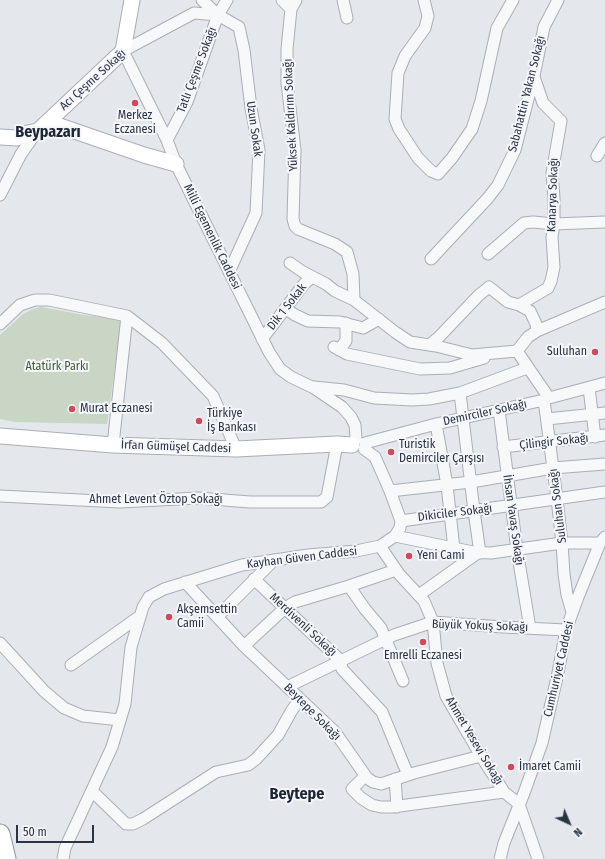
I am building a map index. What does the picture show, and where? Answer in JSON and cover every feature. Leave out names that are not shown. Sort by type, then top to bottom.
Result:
[{"type":"highway","points":[[0,834],[6,859]]},
{"type":"street","points":[[123,51],[132,0]]},
{"type":"street","name":"Uzun Sokak","points":[[202,0],[218,15],[239,27],[244,50],[251,108],[260,150],[256,213],[229,272]]},
{"type":"street","name":"Tatlı Çeşme Sokağı","points":[[167,140],[187,102],[218,15],[227,0]]},
{"type":"street","points":[[282,0],[294,4]]},
{"type":"street","points":[[343,0],[347,18]]},
{"type":"street","points":[[424,0],[428,16],[425,28],[405,56],[398,73],[395,118],[399,129],[418,158],[431,171],[438,174],[452,158],[475,122],[498,28],[513,0]]},
{"type":"street","name":"Sabahattin Yakan Sokağı","points":[[431,259],[488,198],[498,185],[515,150],[534,76],[544,27],[558,0]]},
{"type":"street","name":"Yüksek Kaldırım Sokağı","points":[[294,4],[287,49],[287,83],[295,150],[294,226],[335,244],[347,252],[353,274],[354,300]]},
{"type":"street","name":"Acı Çeşme Sokağı","points":[[33,132],[123,51],[194,12],[218,15]]},
{"type":"street","name":"Milli Egemenlik Caddesi","points":[[123,51],[167,140],[176,164],[262,339],[280,369],[291,377],[313,387],[342,407],[351,417],[355,425],[359,444]]},
{"type":"street","name":"Kanarya Sokağı","points":[[519,305],[548,288],[554,267],[552,237],[554,224],[554,198],[552,173],[561,121],[543,103],[534,76]]},
{"type":"street","points":[[0,126],[19,128],[33,132]]},
{"type":"street","points":[[0,137],[17,138],[33,132],[60,126],[144,155],[176,164]]},
{"type":"street","points":[[0,195],[33,132]]},
{"type":"street","points":[[597,156],[605,143]]},
{"type":"street","points":[[488,254],[524,223],[533,222],[554,224],[605,222]]},
{"type":"street","points":[[290,262],[335,291],[354,300],[410,342],[472,355],[517,351],[528,337],[537,331],[605,302]]},
{"type":"street","name":"Dik 1 Sokak","points":[[262,339],[304,284],[312,277]]},
{"type":"street","points":[[429,345],[439,337],[479,294],[489,287],[508,302],[519,305],[530,311],[537,331]]},
{"type":"street","points":[[0,324],[20,305],[35,300],[49,300],[127,316],[162,343],[213,396],[236,449]]},
{"type":"street","points":[[286,309],[295,316],[308,321],[340,322],[363,328],[379,319]]},
{"type":"street","points":[[113,444],[127,316]]},
{"type":"street","points":[[346,323],[346,341],[337,349],[346,354],[420,370],[450,368],[473,362],[497,353]]},
{"type":"street","points":[[517,351],[546,399]]},
{"type":"street","points":[[313,387],[344,390],[374,398],[412,400],[429,399],[460,393],[528,368]]},
{"type":"street","name":"Demirciler Sokağı","points":[[359,444],[605,384]]},
{"type":"street","points":[[589,388],[592,414],[600,436]]},
{"type":"street","points":[[460,393],[479,553]]},
{"type":"street","name":"Suluhan Sokağı","points":[[546,399],[547,419],[558,499],[564,574],[567,595],[572,612]]},
{"type":"street","name":"İhsan Yavaş Sokağı","points":[[499,410],[516,550],[530,628]]},
{"type":"street","points":[[547,419],[605,413]]},
{"type":"street","points":[[436,424],[447,485],[454,549]]},
{"type":"street","name":"İrfan Gümüşel Caddesi","points":[[0,436],[113,444],[236,449],[359,444]]},
{"type":"street","name":"Çilingir Sokağı","points":[[503,447],[600,436]]},
{"type":"street","name":"Ahmet Levent Öztop Sokağı","points":[[0,496],[120,502],[198,498],[250,502],[321,502],[327,497],[337,444]]},
{"type":"street","points":[[359,444],[375,457],[390,491],[401,521],[400,528],[395,536],[479,553],[491,553],[562,543],[602,540]]},
{"type":"street","points":[[390,491],[471,482],[553,468],[605,464]]},
{"type":"street","name":"Dikiciler Sokağı","points":[[401,521],[605,492]]},
{"type":"street","name":"Kayhan Güven Caddesi","points":[[62,859],[65,848],[112,747],[125,704],[131,647],[143,607],[149,597],[164,589],[185,582],[242,566],[308,554],[356,551],[380,546],[395,536]]},
{"type":"street","name":"Cumhuriyet Caddesi","points":[[500,859],[504,842],[524,794],[542,743],[566,630],[602,540]]},
{"type":"street","name":"Ahmet Yesevi Sokağı","points":[[380,546],[396,570],[424,601],[433,622],[437,663],[446,696],[504,792],[519,804]]},
{"type":"street","points":[[419,595],[479,553]]},
{"type":"street","points":[[217,617],[274,560]]},
{"type":"street","points":[[244,646],[285,608],[295,602],[396,570]]},
{"type":"street","name":"Merdivenli Sokağı","points":[[254,579],[340,660],[342,669],[382,712],[408,775]]},
{"type":"street","name":"Beytepe Sokağı","points":[[185,582],[244,646],[335,732],[365,776]]},
{"type":"street","points":[[349,586],[365,609],[381,628],[403,681]]},
{"type":"street","points":[[71,665],[140,616]]},
{"type":"street","name":"Büyük Yokuş Sokağı","points":[[287,687],[385,639],[433,622],[566,630]]},
{"type":"street","points":[[0,643],[44,691],[64,708],[83,716],[120,720]]},
{"type":"street","points":[[92,791],[126,824],[133,824],[216,772],[248,765],[256,759],[278,736],[292,710],[300,699]]},
{"type":"street","points":[[481,756],[408,775],[381,784],[373,782],[365,776],[352,789],[361,798],[372,805],[381,807],[397,807],[504,792]]},
{"type":"street","points":[[395,779],[397,807]]},
{"type":"street","points":[[519,804],[538,859]]},
{"type":"green space","name":"Atatürk Parkı","points":[[41,307],[84,315],[122,319],[107,424],[15,422],[0,419],[0,335],[23,314]]},
{"type":"place","name":"Merkez Eczanesi","points":[[135,103]]},
{"type":"place","name":"Suluhan","points":[[595,352]]},
{"type":"place","name":"Murat Eczanesi","points":[[72,409]]},
{"type":"place","name":"Türkiye İş Bankası","points":[[199,421]]},
{"type":"place","name":"Turistik Demirciler Çarşısı","points":[[391,452]]},
{"type":"place","name":"Yeni Cami","points":[[409,556]]},
{"type":"place","name":"Akşemsettin Camii","points":[[169,617]]},
{"type":"place","name":"Emrelli Eczanesi","points":[[423,642]]},
{"type":"place","name":"İmaret Camii","points":[[511,767]]},
{"type":"district","name":"Beypazarı","points":[[48,133]]},
{"type":"district","name":"Beytepe","points":[[297,795]]}]
